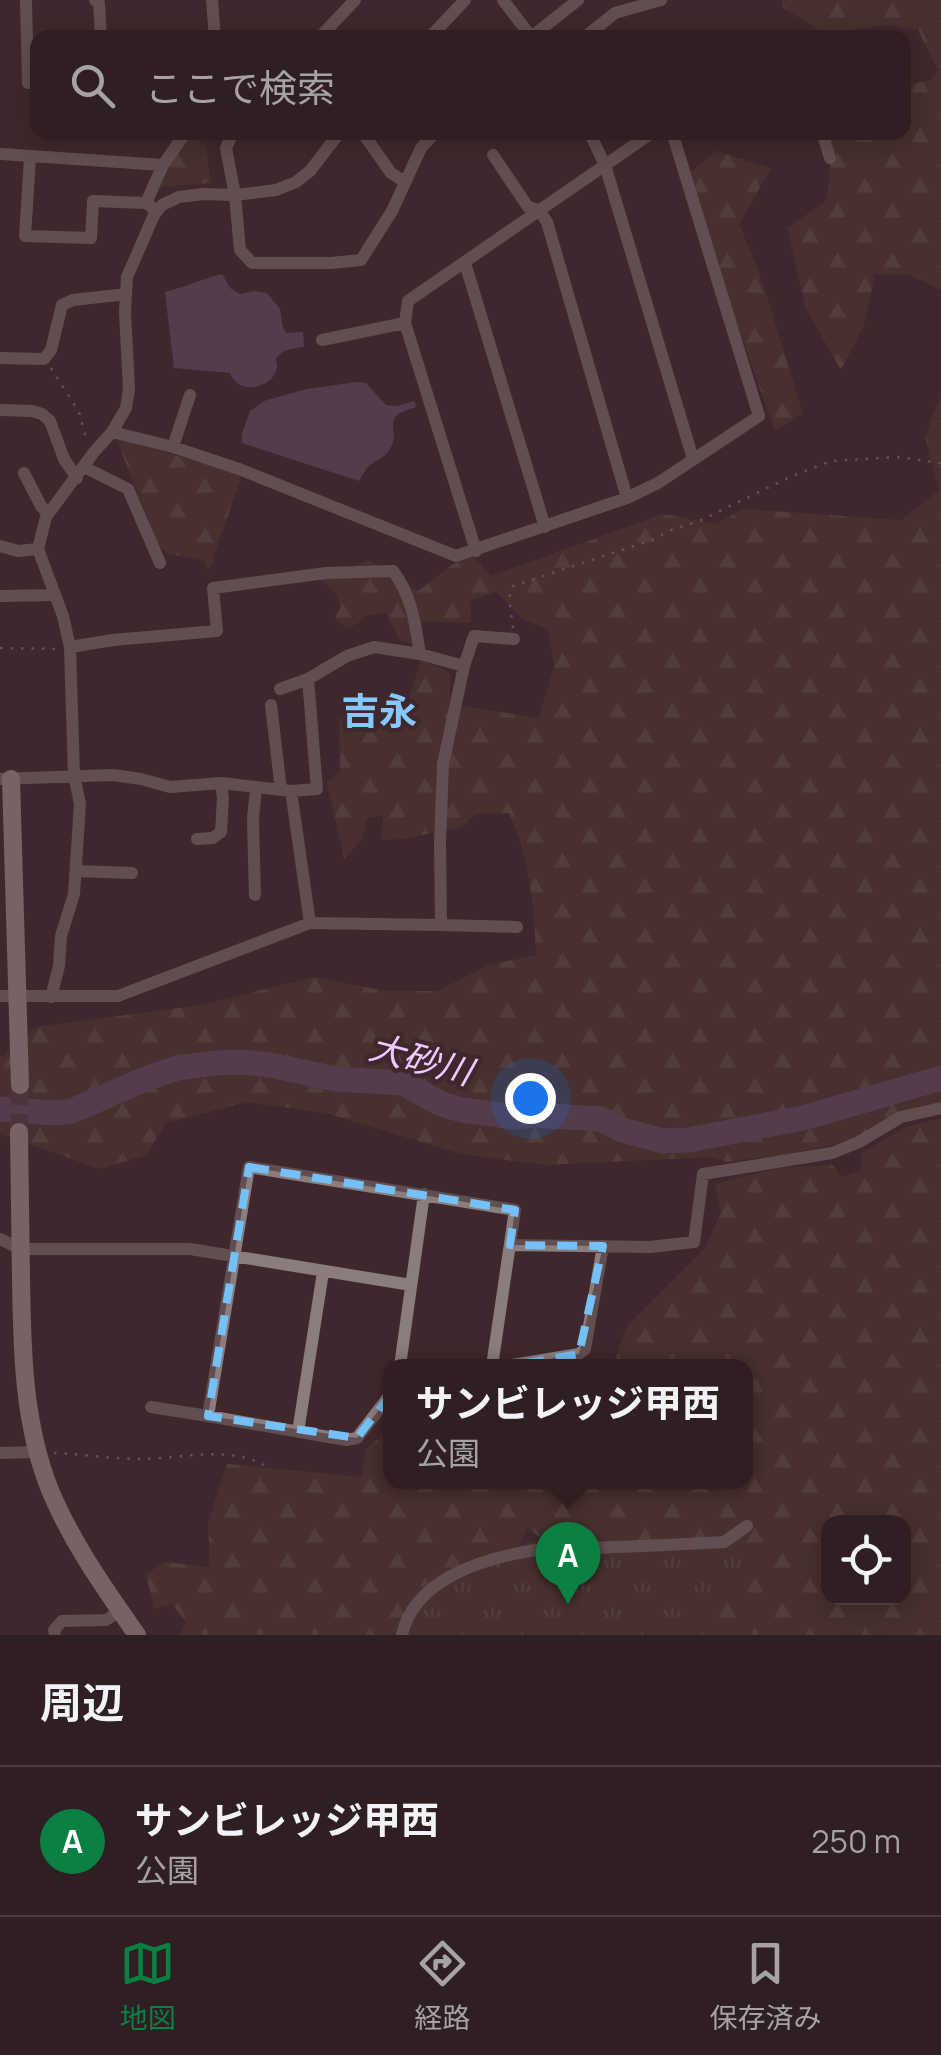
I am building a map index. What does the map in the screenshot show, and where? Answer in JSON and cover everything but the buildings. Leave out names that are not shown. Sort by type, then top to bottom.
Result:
[{"type":"street","points":[[26,0],[30,83]]},
{"type":"street","points":[[95,0],[99,3],[101,30]]},
{"type":"street","points":[[212,0],[215,30]]},
{"type":"street","points":[[327,30],[355,0]]},
{"type":"street","points":[[437,30],[465,0]]},
{"type":"street","points":[[504,0],[526,30]]},
{"type":"street","points":[[540,30],[578,0]]},
{"type":"street","points":[[594,30],[614,13],[660,0]]},
{"type":"street","points":[[52,997],[61,936],[74,894],[80,804],[74,775],[70,647],[38,548],[48,513],[112,432],[126,408],[127,277],[164,165],[181,140]]},
{"type":"street","points":[[230,140],[226,148],[240,250],[252,263],[361,260],[392,212],[421,148],[428,140]]},
{"type":"street","points":[[30,158],[25,236],[91,238],[93,201],[152,207],[179,196],[276,190],[310,171],[334,140]]},
{"type":"street","points":[[368,140],[391,172],[405,182]]},
{"type":"street","points":[[592,140],[605,165],[693,459]]},
{"type":"street","points":[[476,551],[405,322],[408,301],[641,140]]},
{"type":"street","points":[[112,432],[239,470],[456,556],[627,498],[658,483],[758,416],[674,140]]},
{"type":"street","points":[[824,140],[830,158]]},
{"type":"street","points":[[1,154],[164,165]]},
{"type":"street","points":[[492,155],[528,207],[540,210],[547,222],[627,498]]},
{"type":"street","points":[[465,262],[545,527]]},
{"type":"street","points":[[0,358],[44,360],[51,350],[62,305],[73,300],[126,294]]},
{"type":"street","points":[[322,340],[405,322]]},
{"type":"street","points":[[173,448],[190,395]]},
{"type":"street","points":[[0,410],[42,414],[50,421],[64,459],[80,473],[128,488],[160,562]]},
{"type":"street","points":[[24,472],[48,513]]},
{"type":"street","points":[[0,546],[18,551],[38,548]]},
{"type":"street","points":[[70,647],[217,631],[214,588],[326,573],[393,571],[412,606],[420,654]]},
{"type":"street","points":[[0,596],[54,595]]},
{"type":"street","points":[[441,926],[443,764],[464,666],[474,636],[514,639]]},
{"type":"street","points":[[280,689],[374,647],[464,666]]},
{"type":"street","points":[[20,1085],[9,997],[6,779],[113,775],[170,787],[221,782],[286,791],[317,788],[308,678]]},
{"type":"street","points":[[271,704],[310,922]]},
{"type":"street","points":[[198,839],[213,838],[221,832],[221,782]]},
{"type":"street","points":[[255,895],[256,788]]},
{"type":"street","points":[[76,871],[132,873]]},
{"type":"street","points":[[9,997],[118,996],[310,922],[517,927]]},
{"type":"street","points":[[510,1245],[650,1247],[694,1242],[703,1174],[832,1153],[901,1117],[941,1108]]},
{"type":"street","points":[[20,1132],[20,1249],[29,1416],[50,1490],[94,1572],[137,1635]]},
{"type":"street","points":[[208,1416],[249,1166],[515,1210],[493,1359]]},
{"type":"street","points":[[401,1359],[424,1194]]},
{"type":"street","points":[[0,1239],[20,1249],[190,1250],[411,1285]]},
{"type":"street","points":[[549,1359],[579,1354],[586,1349],[602,1246]]},
{"type":"street","points":[[298,1432],[322,1272]]},
{"type":"street","points":[[151,1407],[346,1440],[357,1438],[383,1404]]},
{"type":"street","points":[[0,1453],[38,1452]]},
{"type":"street","points":[[402,1635],[420,1600],[435,1584],[464,1569],[530,1551],[724,1542],[747,1526]]},
{"type":"street","points":[[55,1635],[54,1630],[62,1621],[106,1620],[120,1610]]},
{"type":"path","points":[[44,360],[80,412],[88,448],[94,452]]},
{"type":"path","points":[[514,639],[509,598],[512,586],[699,521],[790,476],[831,461],[897,457],[941,463]]},
{"type":"path","points":[[0,648],[70,647]]},
{"type":"path","points":[[38,1452],[134,1459],[230,1455],[251,1458],[264,1465]]},
{"type":"highlighted area","points":[[249,1167],[515,1210],[510,1245],[603,1246],[579,1354],[399,1384],[357,1438],[208,1416]]},
{"type":"green space","points":[[781,0],[941,0],[941,290],[910,275],[875,274],[864,325],[841,370],[806,309],[787,228],[826,201],[830,140],[911,140],[911,84],[929,81],[938,71],[918,30],[888,25],[819,30],[784,8]]},
{"type":"green space","points":[[183,140],[206,145],[211,183],[160,187]]},
{"type":"green space","points":[[716,151],[771,168],[739,224],[759,272],[803,413],[775,431],[685,177]]},
{"type":"green space","points":[[941,393],[941,1102],[852,1140],[796,1153],[727,1162],[710,1157],[545,1165],[461,1154],[326,1113],[248,1102],[166,1123],[146,1155],[100,1169],[0,1134],[0,1055],[3,1057],[35,1027],[201,1005],[314,977],[386,991],[438,991],[489,965],[536,955],[530,883],[509,813],[475,814],[462,827],[381,840],[383,816],[367,818],[362,839],[344,859],[327,783],[340,772],[339,720],[370,700],[410,694],[421,660],[450,673],[450,704],[539,718],[554,667],[548,629],[524,620],[496,592],[470,600],[471,623],[423,621],[413,645],[400,640],[386,613],[365,616],[346,629],[335,617],[341,607],[335,593],[321,580],[368,560],[418,591],[453,564],[474,557],[491,576],[663,514],[716,524],[744,509],[901,520],[939,490],[925,437]]},
{"type":"green space","points":[[116,438],[242,475],[213,565],[207,569],[205,561],[169,554],[159,547]]},
{"type":"green space","points":[[941,1118],[941,1635],[714,1635],[714,1623],[749,1548],[722,1539],[548,1544],[527,1527],[520,1544],[504,1561],[444,1585],[418,1587],[392,1635],[181,1635],[186,1622],[172,1604],[154,1609],[146,1574],[165,1562],[210,1567],[208,1522],[227,1464],[361,1477],[366,1449],[383,1434],[383,1489],[753,1489],[753,1359],[615,1359],[627,1326],[705,1248],[721,1212],[715,1184],[779,1168],[833,1165],[841,1177],[861,1171],[862,1153],[906,1127]]},
{"type":"green space","points":[[728,1533],[760,1547],[723,1635],[385,1635],[416,1582],[532,1541]]},
{"type":"shaded area","points":[[222,274],[230,288],[240,294],[267,293],[280,309],[286,333],[303,332],[304,347],[280,354],[273,377],[261,385],[240,385],[230,373],[174,368],[165,292]]},
{"type":"shaded area","points":[[366,383],[386,405],[414,401],[416,407],[397,416],[388,452],[367,468],[359,481],[242,443],[250,411],[264,401],[307,389]]},
{"type":"waterway","name":"大砂川","points":[[0,1109],[72,1111],[177,1068],[243,1062],[336,1079],[403,1083],[441,1104],[462,1110],[515,1117],[601,1119],[622,1130],[663,1141],[688,1140],[803,1118],[941,1078]]},
{"type":"tunnel","points":[[19,1132],[20,1085]]},
{"type":"place","name":"サンビレッジ甲西","points":[[568,1604]]},
{"type":"district","name":"吉永","points":[[379,710]]}]
